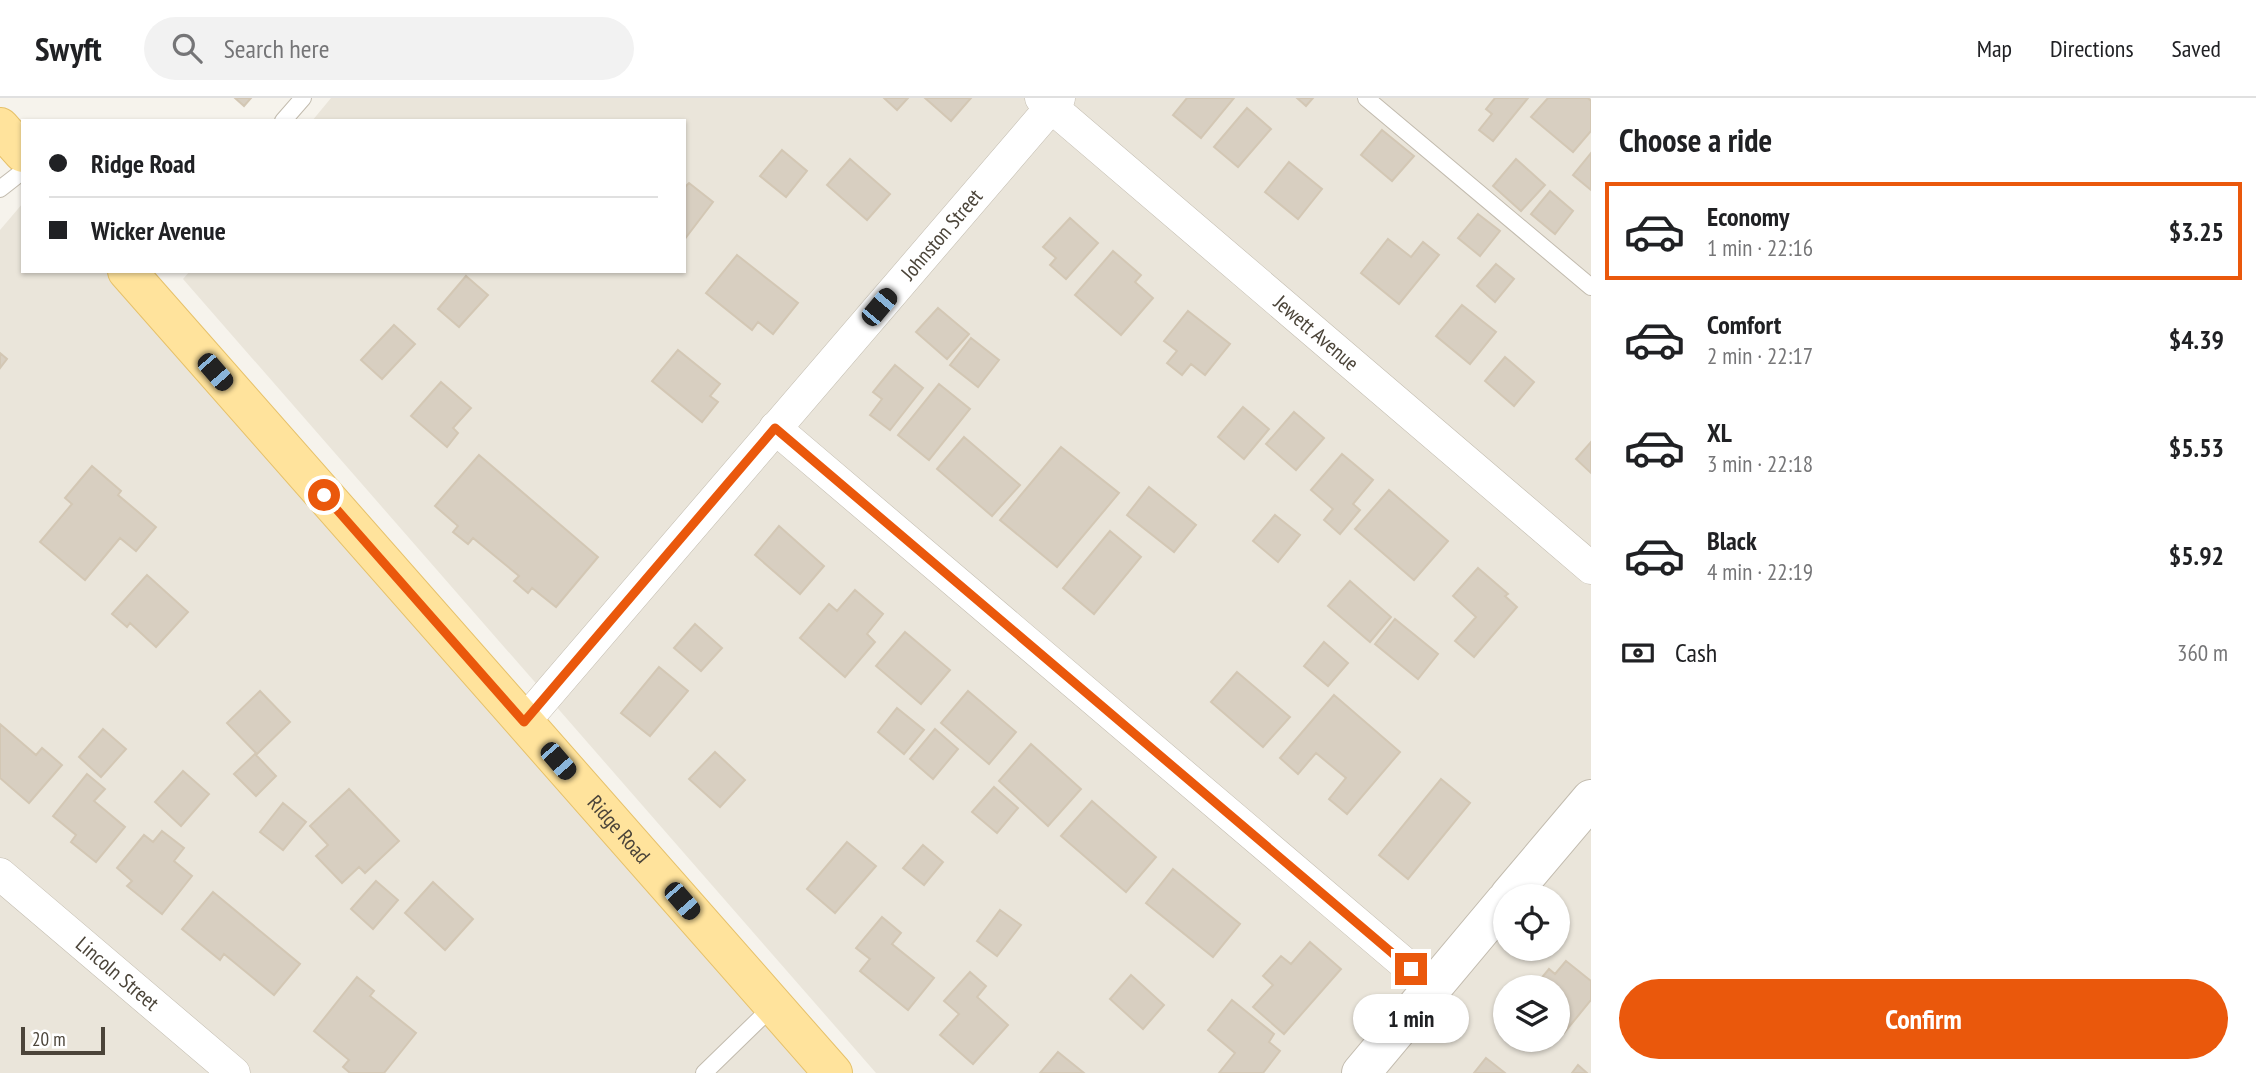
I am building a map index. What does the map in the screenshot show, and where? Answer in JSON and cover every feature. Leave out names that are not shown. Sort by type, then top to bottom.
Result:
[{"type":"main road","points":[[0,127],[21,151]]},
{"type":"main road","name":"Ridge Road","points":[[140,280],[833,1073]]},
{"type":"street","name":"Johnston Street","points":[[524,722],[1050,101]]},
{"type":"street","name":"Jewett Avenue","points":[[1050,101],[1591,568]]},
{"type":"street","points":[[775,428],[1432,987]]},
{"type":"street","points":[[1519,884],[1591,799]]},
{"type":"street","name":"Lincoln Street","points":[[0,874],[234,1073]]},
{"type":"street","points":[[1361,1073],[1493,915]]},
{"type":"lane","points":[[286,119],[303,98]]},
{"type":"lane","points":[[1366,98],[1591,287]]},
{"type":"lane","points":[[0,188],[21,172]]},
{"type":"lane","points":[[704,1073],[774,1005]]},
{"type":"shaded area","points":[[331,98],[1591,98],[1591,1073],[876,1073],[183,279],[188,273],[686,273],[686,119],[314,119]]},
{"type":"shaded area","points":[[21,205],[21,273],[117,273],[821,1073],[0,1073],[0,230]]},
{"type":"building","points":[[235,98],[251,98],[244,106]]},
{"type":"building","points":[[884,98],[908,98],[897,110]]},
{"type":"building","points":[[925,98],[971,98],[951,121]]},
{"type":"building","points":[[1187,98],[1234,98],[1201,138],[1173,115]]},
{"type":"building","points":[[1297,98],[1313,98],[1306,106]]},
{"type":"building","points":[[1495,98],[1528,98],[1493,141],[1479,130],[1492,114],[1486,109]]},
{"type":"building","points":[[1548,98],[1588,98],[1591,101],[1591,131],[1573,152],[1531,117]]},
{"type":"building","points":[[1247,108],[1271,129],[1238,167],[1214,147]]},
{"type":"building","points":[[1382,130],[1414,156],[1392,181],[1361,155]]},
{"type":"building","points":[[782,150],[807,171],[786,197],[760,176]]},
{"type":"building","points":[[1591,153],[1591,190],[1573,175]]},
{"type":"building","points":[[850,159],[890,194],[867,220],[827,185]]},
{"type":"building","points":[[1516,159],[1545,185],[1521,211],[1493,186]]},
{"type":"building","points":[[1289,162],[1322,189],[1298,219],[1265,192]]},
{"type":"building","points":[[689,183],[713,202],[686,237],[686,186]]},
{"type":"building","points":[[1550,191],[1573,211],[1555,234],[1531,214]]},
{"type":"building","points":[[1478,214],[1500,231],[1480,256],[1458,238]]},
{"type":"building","points":[[1070,218],[1098,243],[1066,279],[1050,265],[1056,258],[1043,247]]},
{"type":"building","points":[[1388,239],[1411,257],[1423,242],[1439,255],[1399,304],[1361,273]]},
{"type":"building","points":[[1113,251],[1141,275],[1135,282],[1153,298],[1121,335],[1075,295]]},
{"type":"building","points":[[737,255],[798,303],[773,334],[758,322],[752,330],[706,293]]},
{"type":"building","points":[[1496,264],[1514,279],[1495,302],[1477,286]]},
{"type":"building","points":[[466,276],[488,295],[459,327],[438,309]]},
{"type":"building","points":[[1462,305],[1496,332],[1470,364],[1436,336]]},
{"type":"building","points":[[938,308],[969,334],[947,359],[916,332]]},
{"type":"building","points":[[1188,311],[1230,344],[1205,375],[1191,364],[1182,375],[1167,363],[1177,351],[1164,341]]},
{"type":"building","points":[[394,325],[415,344],[382,379],[361,360]]},
{"type":"building","points":[[971,338],[999,360],[978,387],[950,365]]},
{"type":"building","points":[[678,350],[720,384],[710,396],[718,402],[702,422],[652,381]]},
{"type":"building","points":[[0,353],[7,359],[0,368]]},
{"type":"building","points":[[1505,357],[1534,382],[1514,406],[1485,381]]},
{"type":"building","points":[[895,365],[923,388],[890,430],[870,415],[882,399],[873,392]]},
{"type":"building","points":[[441,382],[471,408],[453,428],[458,433],[447,447],[411,416]]},
{"type":"building","points":[[939,384],[970,409],[929,460],[898,435]]},
{"type":"building","points":[[1243,407],[1269,429],[1244,459],[1218,437]]},
{"type":"building","points":[[1294,412],[1324,438],[1296,470],[1266,444]]},
{"type":"building","points":[[964,437],[1020,485],[992,516],[937,469]]},
{"type":"building","points":[[1591,442],[1591,473],[1576,459]]},
{"type":"building","points":[[1061,447],[1119,493],[1057,567],[1000,520]]},
{"type":"building","points":[[1342,454],[1373,480],[1353,504],[1360,510],[1340,534],[1324,520],[1333,509],[1311,490]]},
{"type":"building","points":[[479,455],[598,557],[556,607],[532,588],[528,593],[514,581],[519,576],[473,538],[468,544],[453,532],[458,526],[435,506]]},
{"type":"building","points":[[92,466],[121,491],[118,495],[156,527],[136,551],[120,538],[85,580],[40,542],[72,504],[65,498]]},
{"type":"building","points":[[1149,487],[1196,525],[1174,552],[1127,515]]},
{"type":"building","points":[[1389,490],[1448,541],[1414,580],[1355,529]]},
{"type":"building","points":[[1275,515],[1300,535],[1278,562],[1253,541]]},
{"type":"building","points":[[779,526],[824,566],[800,594],[755,555]]},
{"type":"building","points":[[1110,531],[1141,557],[1094,614],[1063,588]]},
{"type":"building","points":[[1478,568],[1508,594],[1505,596],[1517,607],[1474,657],[1455,641],[1476,617],[1453,596]]},
{"type":"building","points":[[147,575],[188,612],[156,647],[130,623],[127,627],[112,614]]},
{"type":"building","points":[[1350,581],[1391,617],[1370,642],[1328,606]]},
{"type":"building","points":[[855,590],[883,614],[867,634],[875,642],[845,677],[800,638],[829,604],[837,611]]},
{"type":"building","points":[[1395,619],[1438,654],[1418,679],[1375,644]]},
{"type":"building","points":[[695,624],[722,648],[701,671],[674,648]]},
{"type":"building","points":[[905,632],[950,670],[921,704],[876,666]]},
{"type":"building","points":[[1324,642],[1348,663],[1328,686],[1304,666]]},
{"type":"building","points":[[659,667],[688,691],[650,736],[621,713]]},
{"type":"building","points":[[1237,672],[1290,717],[1263,747],[1211,702]]},
{"type":"building","points":[[260,691],[290,722],[257,754],[227,723]]},
{"type":"building","points":[[968,691],[1016,732],[989,764],[941,723]]},
{"type":"building","points":[[1334,695],[1400,752],[1347,814],[1329,799],[1346,778],[1316,753],[1298,774],[1280,758]]},
{"type":"building","points":[[897,708],[924,730],[904,754],[878,732]]},
{"type":"building","points":[[0,724],[36,755],[42,748],[62,765],[29,803],[0,778]]},
{"type":"building","points":[[103,729],[126,749],[101,777],[79,757]]},
{"type":"building","points":[[935,729],[958,749],[933,779],[910,759]]},
{"type":"building","points":[[1031,744],[1081,789],[1048,826],[999,781]]},
{"type":"building","points":[[715,752],[745,780],[720,807],[689,779]]},
{"type":"building","points":[[255,754],[276,776],[256,796],[234,774]]},
{"type":"building","points":[[183,771],[209,794],[181,826],[155,802]]},
{"type":"building","points":[[87,774],[105,789],[94,801],[125,827],[96,862],[71,842],[76,835],[53,816]]},
{"type":"building","points":[[1441,779],[1470,803],[1408,879],[1379,855]]},
{"type":"building","points":[[994,787],[1018,808],[997,833],[972,812]]},
{"type":"building","points":[[349,789],[399,841],[365,873],[359,867],[342,883],[316,856],[328,845],[310,826]]},
{"type":"building","points":[[1092,801],[1156,857],[1126,892],[1061,836]]},
{"type":"building","points":[[283,803],[306,822],[283,850],[260,832]]},
{"type":"building","points":[[162,831],[184,848],[174,861],[192,876],[162,914],[127,886],[132,881],[117,868],[144,835],[153,842]]},
{"type":"building","points":[[847,842],[876,866],[835,913],[807,889]]},
{"type":"building","points":[[923,845],[943,862],[924,885],[903,868]]},
{"type":"building","points":[[1173,869],[1240,924],[1213,957],[1146,903]]},
{"type":"building","points":[[376,881],[398,900],[373,929],[351,909]]},
{"type":"building","points":[[433,882],[473,919],[445,950],[405,913]]},
{"type":"building","points":[[213,892],[300,964],[274,995],[224,954],[220,960],[182,929]]},
{"type":"building","points":[[1000,910],[1021,925],[997,956],[977,941]]},
{"type":"building","points":[[882,917],[901,933],[892,944],[934,978],[908,1010],[860,971],[870,959],[856,948]]},
{"type":"building","points":[[1310,942],[1341,969],[1284,1034],[1253,1007],[1273,985],[1263,976],[1281,956],[1291,964]]},
{"type":"building","points":[[1566,961],[1591,981],[1591,1000],[1570,1026],[1570,975],[1544,975],[1549,969],[1555,974]]},
{"type":"building","points":[[970,972],[986,986],[977,997],[1008,1025],[973,1064],[940,1035],[959,1014],[944,1001]]},
{"type":"building","points":[[1131,975],[1164,1005],[1143,1029],[1110,999]]},
{"type":"building","points":[[357,977],[374,991],[370,996],[416,1033],[384,1073],[350,1073],[343,1067],[349,1060],[314,1031]]},
{"type":"building","points":[[1232,1000],[1274,1034],[1269,1042],[1280,1051],[1263,1073],[1219,1073],[1235,1053],[1208,1030]]},
{"type":"building","points":[[1058,1052],[1084,1073],[1040,1073]]},
{"type":"building","points":[[1486,1058],[1505,1073],[1474,1073]]},
{"type":"building","points":[[1578,1065],[1587,1073],[1572,1073]]},
{"type":"route","points":[[324,495],[524,722],[775,428],[1411,969]]}]
